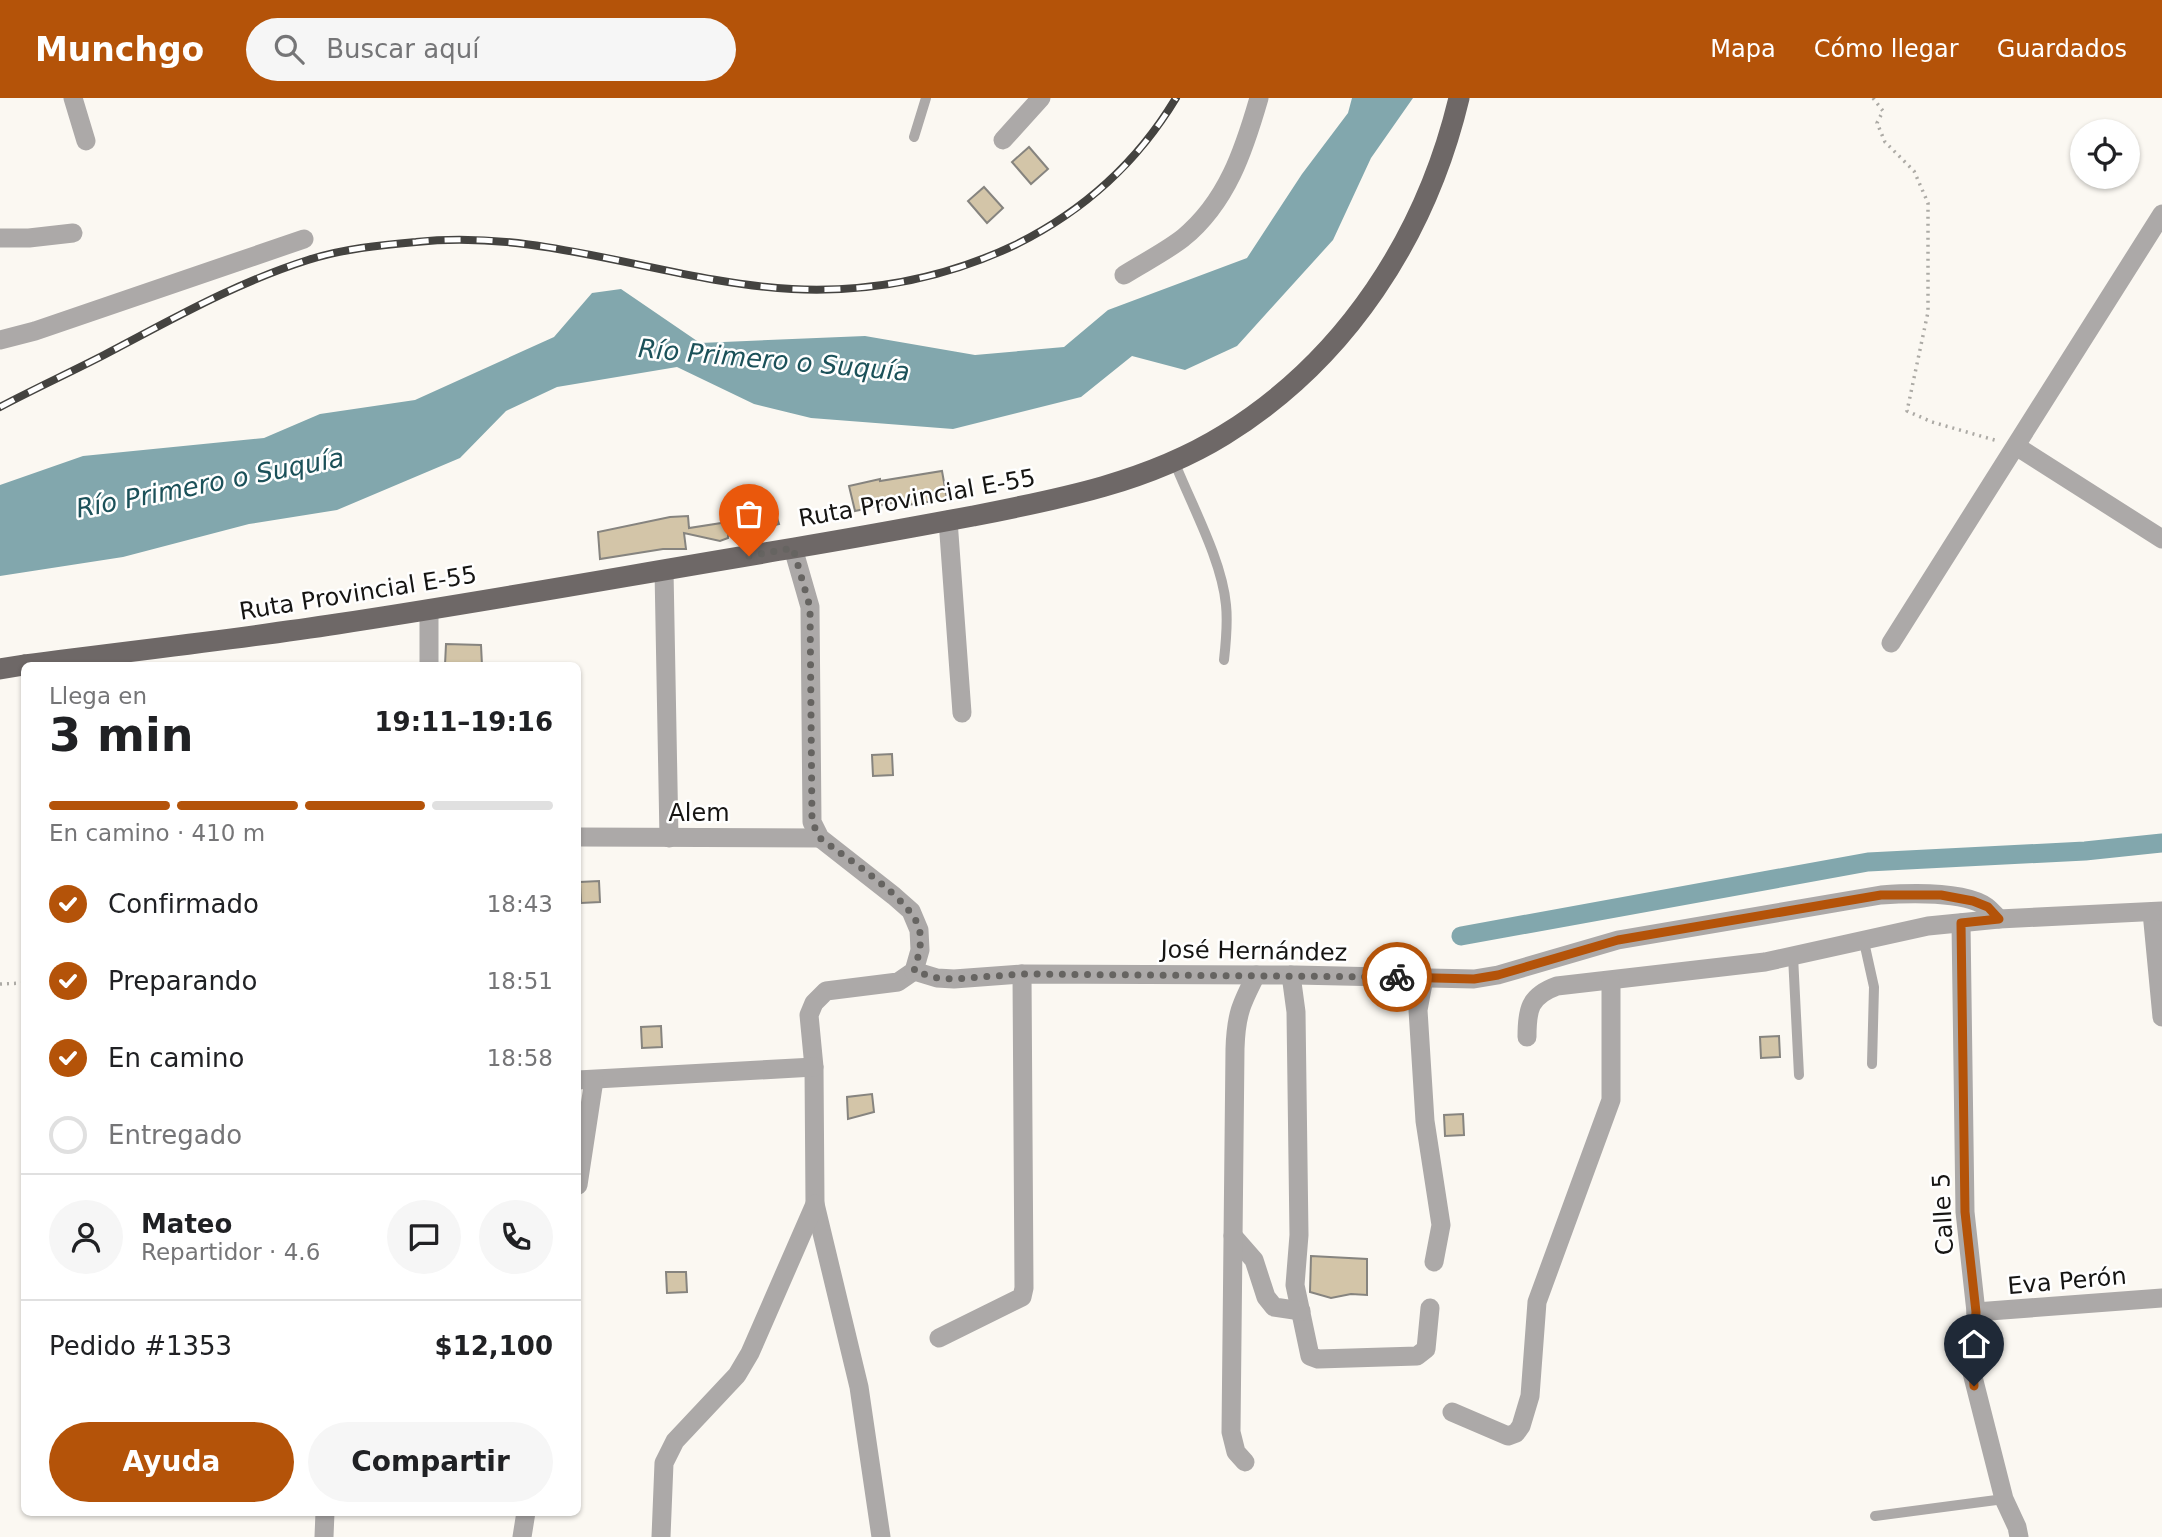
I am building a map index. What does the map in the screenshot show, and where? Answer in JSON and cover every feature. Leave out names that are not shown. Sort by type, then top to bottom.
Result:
[{"type":"main road","name":"Ruta Provincial E-55","points":[[50,662],[178,647],[793,548],[1077,494],[1114,484],[1174,461],[1226,434],[1279,396],[1326,353],[1349,327],[1389,269],[1422,206],[1439,164],[1459,98]]},
{"type":"main road","name":"Ruta Provincial E-55","points":[[0,668],[21,665]]},
{"type":"street","points":[[73,98],[86,141]]},
{"type":"street","points":[[1003,140],[1041,98]]},
{"type":"street","points":[[1124,275],[1181,239],[1197,225],[1219,198],[1240,158],[1259,98]]},
{"type":"street","points":[[1891,643],[2162,214]]},
{"type":"street","points":[[0,238],[73,233]]},
{"type":"street","points":[[0,340],[35,331],[304,239]]},
{"type":"street","points":[[2015,446],[2162,539]]},
{"type":"street","points":[[948,520],[962,713]]},
{"type":"street","points":[[793,548],[810,607],[812,822],[820,838],[911,911],[919,930],[920,950],[914,971],[898,982],[826,991],[814,1003],[809,1014],[814,1068],[815,1204],[859,1387],[881,1537]]},
{"type":"street","points":[[664,570],[669,838]]},
{"type":"street","points":[[429,608],[429,662]]},
{"type":"street","name":"Alem","points":[[581,837],[820,838]]},
{"type":"street","name":"José Hernández","points":[[914,971],[937,978],[954,979],[1022,974],[1474,979],[1498,975],[1618,940],[1881,895],[1941,895],[1973,901],[1988,907],[1999,919]]},
{"type":"street","points":[[1527,1037],[1527,1019],[1534,999],[1543,991],[1557,986],[1611,982],[1765,962],[1928,926],[1999,919],[2157,911],[2162,1017]]},
{"type":"street","name":"Calle 5","points":[[1961,923],[1965,1212],[1976,1312],[1971,1370],[2004,1499],[2019,1537]]},
{"type":"street","points":[[939,1338],[1022,1297],[1022,974]]},
{"type":"street","points":[[1245,1462],[1236,1451],[1231,1432],[1235,1025],[1239,1007],[1256,975]]},
{"type":"street","points":[[1291,975],[1296,1012],[1299,1235],[1295,1285],[1310,1356],[1318,1359],[1417,1356],[1426,1349],[1430,1308]]},
{"type":"street","points":[[1424,978],[1418,1010],[1425,1121],[1441,1225],[1434,1262]]},
{"type":"street","points":[[1452,1412],[1508,1436],[1516,1433],[1521,1426],[1527,1408],[1534,1361],[1536,1302],[1611,1100],[1611,982]]},
{"type":"street","points":[[581,1146],[586,1080],[814,1068]]},
{"type":"street","points":[[661,1537],[664,1462],[675,1441],[737,1375],[750,1353],[815,1204]]},
{"type":"street","points":[[1233,1236],[1254,1260],[1266,1297],[1274,1307],[1300,1311]]},
{"type":"street","name":"Eva Perón","points":[[1976,1312],[2162,1298]]},
{"type":"street","points":[[324,1537],[325,1516]]},
{"type":"street","points":[[522,1537],[525,1516]]},
{"type":"lane","points":[[914,137],[926,98]]},
{"type":"lane","points":[[1174,461],[1217,566],[1226,603],[1224,660]]},
{"type":"lane","points":[[1864,942],[1874,987],[1872,1064]]},
{"type":"lane","points":[[1793,956],[1799,1075]]},
{"type":"lane","points":[[1874,1516],[2004,1499]]},
{"type":"path","points":[[1873,98],[1883,111],[1877,123],[1885,142],[1914,171],[1928,203],[1928,312],[1907,411],[1932,422],[2015,446]]},
{"type":"path","points":[[0,984],[21,983]]},
{"type":"water","name":"Río Primero o Suquía","points":[[1352,98],[1413,98],[1371,158],[1333,240],[1237,346],[1185,370],[1132,356],[1081,397],[953,429],[811,418],[754,404],[677,367],[557,387],[506,411],[460,458],[337,510],[249,524],[123,557],[0,576],[0,485],[83,456],[264,438],[320,414],[415,400],[554,337],[592,293],[621,289],[700,343],[865,336],[975,355],[1064,347],[1108,310],[1247,258],[1302,174],[1348,113]]},
{"type":"building","points":[[1029,147],[1048,169],[1031,184],[1012,162]]},
{"type":"building","points":[[984,187],[1003,208],[987,223],[968,201]]},
{"type":"building","points":[[942,471],[947,499],[907,505],[906,500],[855,511],[849,486]]},
{"type":"building","points":[[771,499],[779,524],[731,533],[732,518],[742,515],[744,504]]},
{"type":"building","points":[[688,516],[689,528],[728,522],[728,538],[720,541],[684,533],[686,549],[663,549],[600,559],[598,532],[670,517]]},
{"type":"building","points":[[446,644],[481,645],[482,662],[445,662]]},
{"type":"building","points":[[892,754],[893,775],[873,776],[872,755]]},
{"type":"building","points":[[599,881],[600,902],[581,903],[581,882]]},
{"type":"building","points":[[661,1026],[662,1047],[642,1048],[641,1027]]},
{"type":"building","points":[[1779,1036],[1780,1057],[1761,1058],[1760,1037]]},
{"type":"building","points":[[872,1094],[874,1112],[848,1119],[847,1097]]},
{"type":"building","points":[[1463,1114],[1464,1135],[1445,1136],[1444,1115]]},
{"type":"building","points":[[1311,1256],[1367,1259],[1367,1295],[1351,1294],[1331,1298],[1310,1292]]},
{"type":"building","points":[[666,1272],[686,1272],[687,1292],[667,1293]]},
{"type":"waterway","points":[[1461,936],[1868,862],[2085,851],[2162,843]]},
{"type":"railway","points":[[0,407],[229,291],[308,260],[361,248],[464,240],[511,242],[698,277],[792,289],[821,290],[879,285],[935,274],[963,266],[1017,244],[1042,231],[1087,200],[1126,164],[1161,122],[1176,98]]},
{"type":"way so far","points":[[749,556],[793,548],[810,607],[812,822],[820,838],[911,911],[919,930],[920,950],[914,971],[937,978],[954,979],[1022,974],[1397,977]]},
{"type":"route","points":[[1397,977],[1474,979],[1498,975],[1618,940],[1881,895],[1941,895],[1973,901],[1988,907],[1999,919],[1961,923],[1965,1212],[1976,1312],[1971,1370],[1974,1386]]}]
